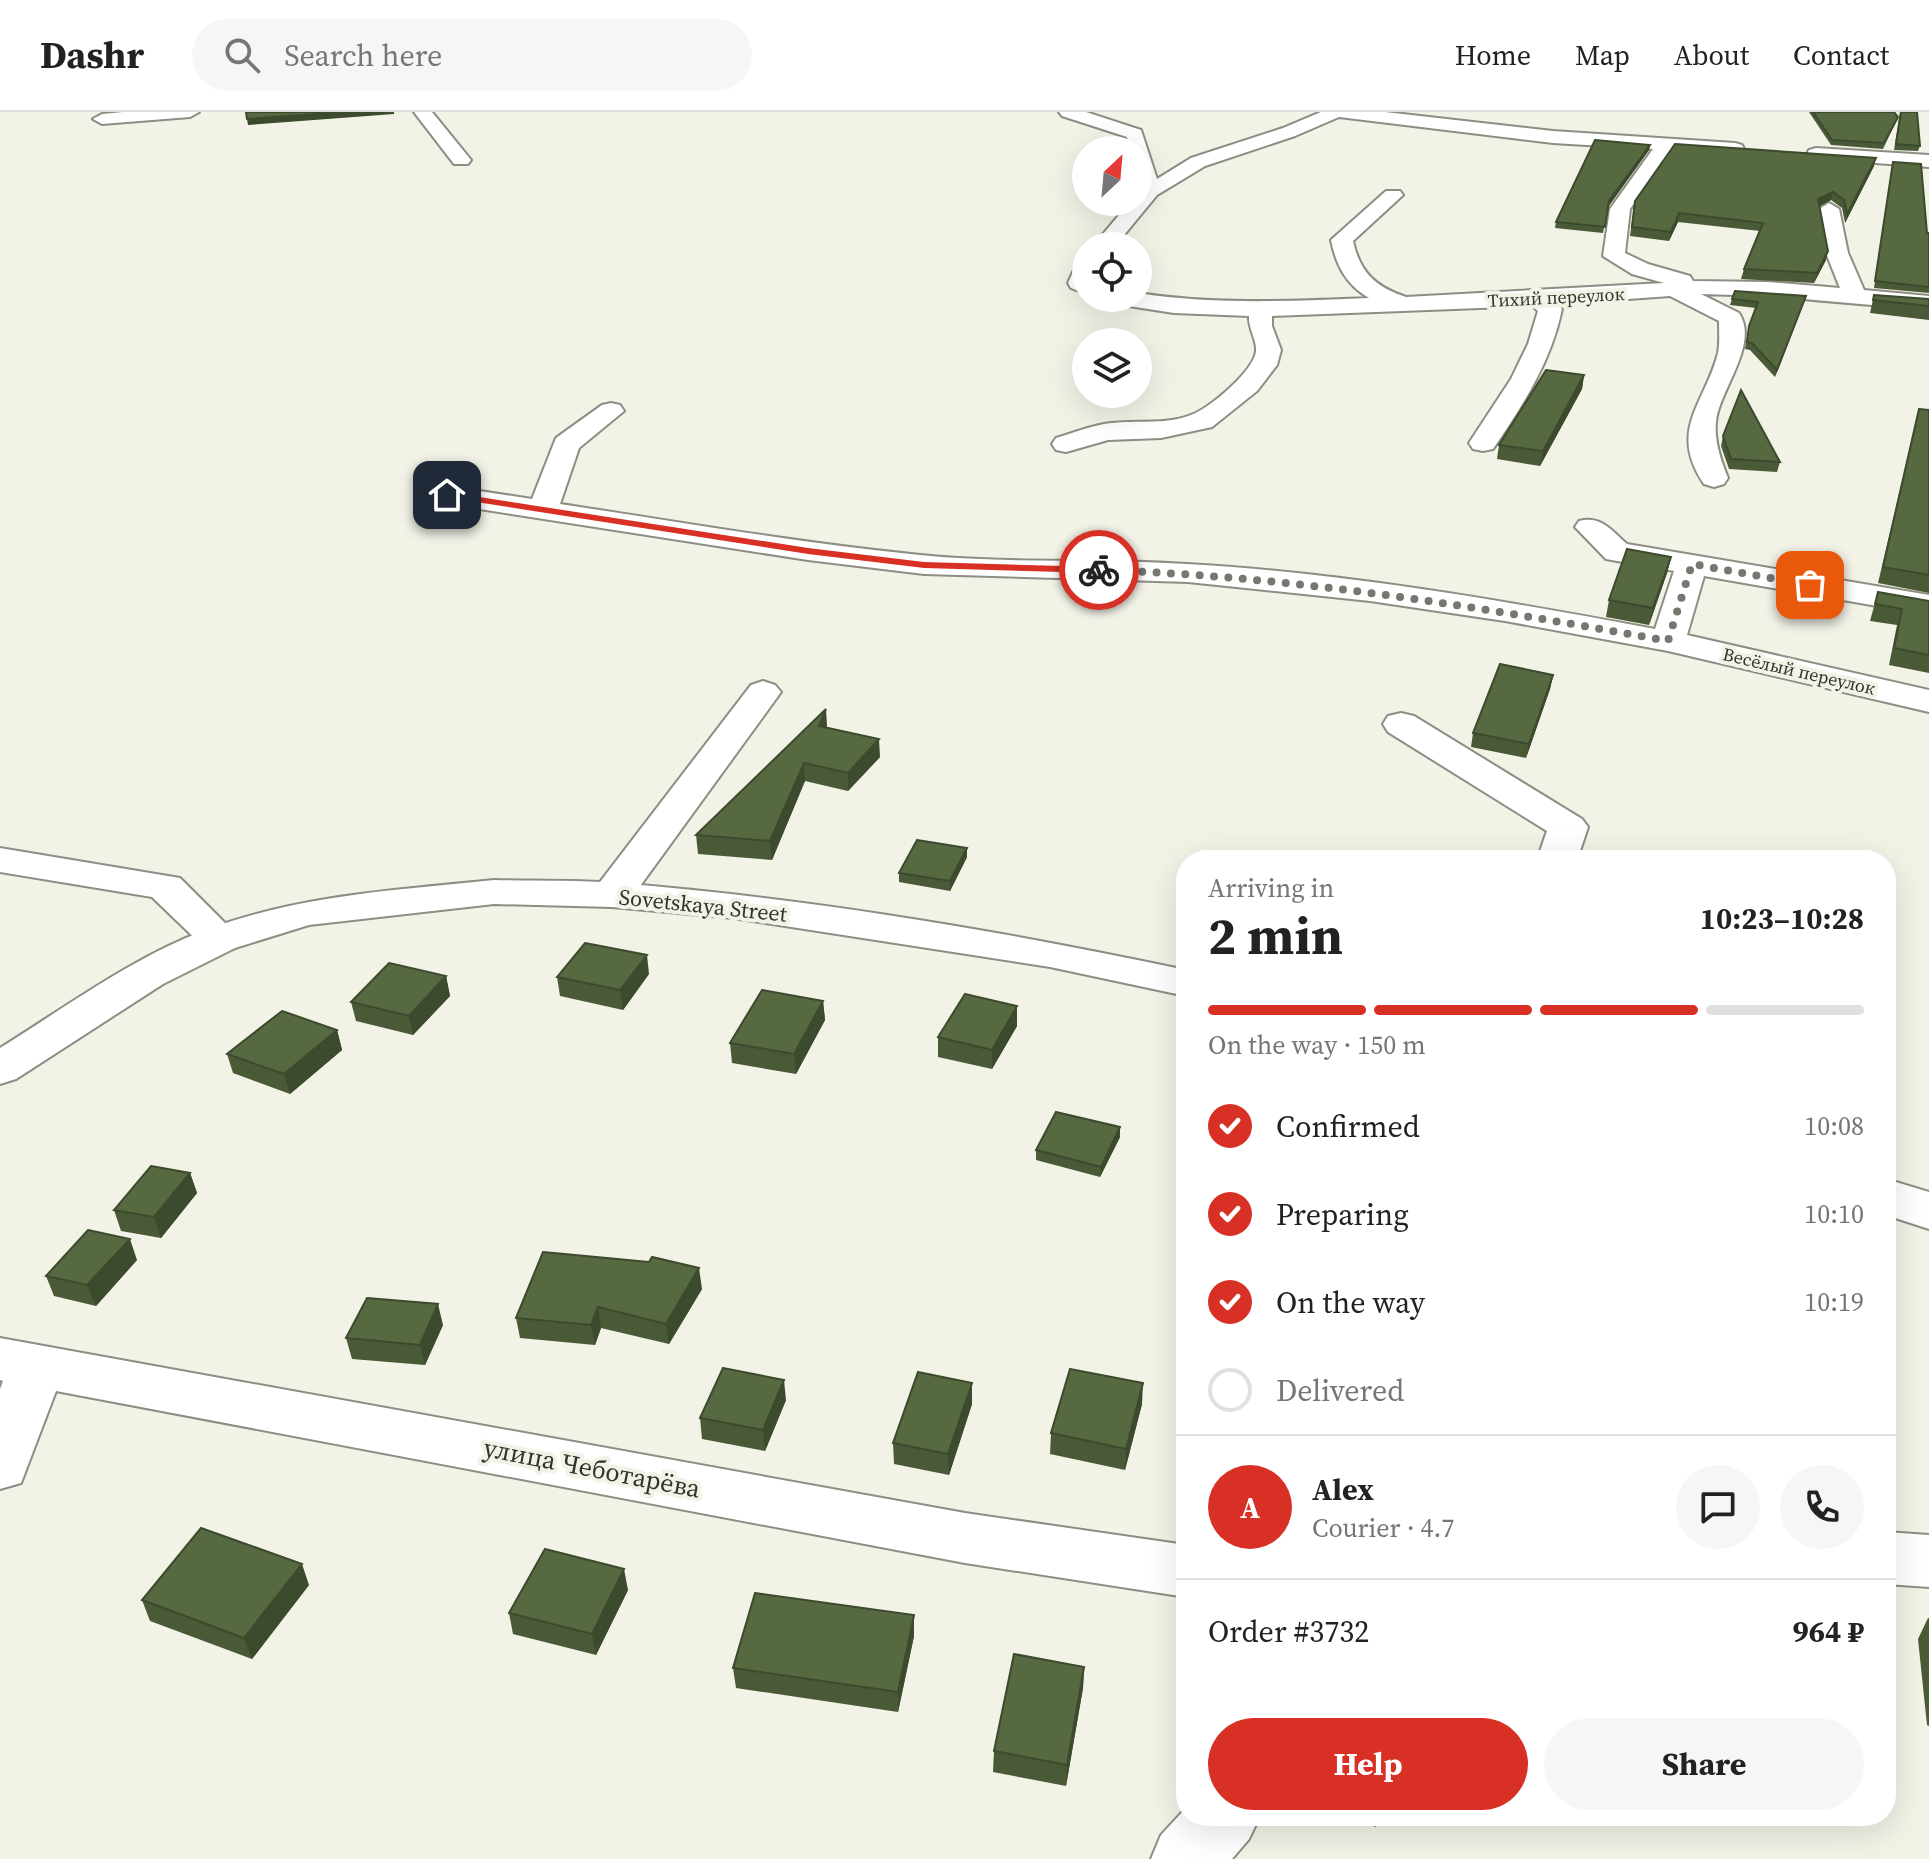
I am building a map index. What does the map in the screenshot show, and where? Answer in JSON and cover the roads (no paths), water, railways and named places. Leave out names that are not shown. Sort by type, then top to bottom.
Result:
[{"type":"street","points":[[102,119],[190,112]]},
{"type":"street","points":[[423,112],[461,160]]},
{"type":"street","points":[[1068,112],[1136,136]]},
{"type":"street","points":[[1152,190],[1198,162],[1289,132],[1337,112],[1486,130],[1759,151]]},
{"type":"street","name":"Тихий переулок","points":[[1666,145],[1620,209],[1614,256],[1640,269],[1704,287]]},
{"type":"street","points":[[1790,153],[1929,161]]},
{"type":"street","name":"Тихий переулок","points":[[1393,195],[1342,240],[1345,257],[1360,284],[1374,294],[1407,304]]},
{"type":"street","points":[[1829,209],[1837,253],[1855,296]]},
{"type":"street","points":[[1116,232],[1129,216]]},
{"type":"street","name":"Тихий переулок","points":[[1152,304],[1182,309],[1261,309],[1537,299],[1704,287],[1768,289],[1929,303]]},
{"type":"street","points":[[1673,290],[1731,318],[1730,353],[1702,421],[1705,455],[1714,478]]},
{"type":"street","points":[[1483,443],[1501,418],[1537,351],[1548,322],[1550,309],[1537,299]]},
{"type":"street","points":[[1066,444],[1106,432],[1161,430],[1202,421],[1220,409],[1248,386],[1264,365],[1269,350],[1260,326],[1261,309]]},
{"type":"street","points":[[543,510],[566,444],[611,411]]},
{"type":"street","name":"Весёлый переулок","points":[[447,495],[808,551],[924,565],[1188,573],[1370,591],[1505,611],[1668,641],[1929,701]]},
{"type":"street","points":[[1590,527],[1617,552],[1929,605]]},
{"type":"street","points":[[1668,641],[1692,564]]},
{"type":"street","points":[[612,895],[763,692]]},
{"type":"street","points":[[1401,724],[1568,827],[1560,850]]},
{"type":"street","points":[[0,860],[165,887],[220,939]]},
{"type":"street","name":"Sovetskaya Street","points":[[0,1069],[148,975],[220,939],[304,913],[494,892],[612,895],[733,906],[1050,954],[1176,981]]},
{"type":"street","points":[[1896,1199],[1929,1211]]},
{"type":"street","points":[[0,1466],[18,1362]]},
{"type":"street","name":"улица Чеботарёва","points":[[18,1362],[965,1538],[1176,1570]]},
{"type":"street","points":[[1896,1559],[1929,1561]]},
{"type":"street","points":[[1186,1859],[1216,1826]]}]
